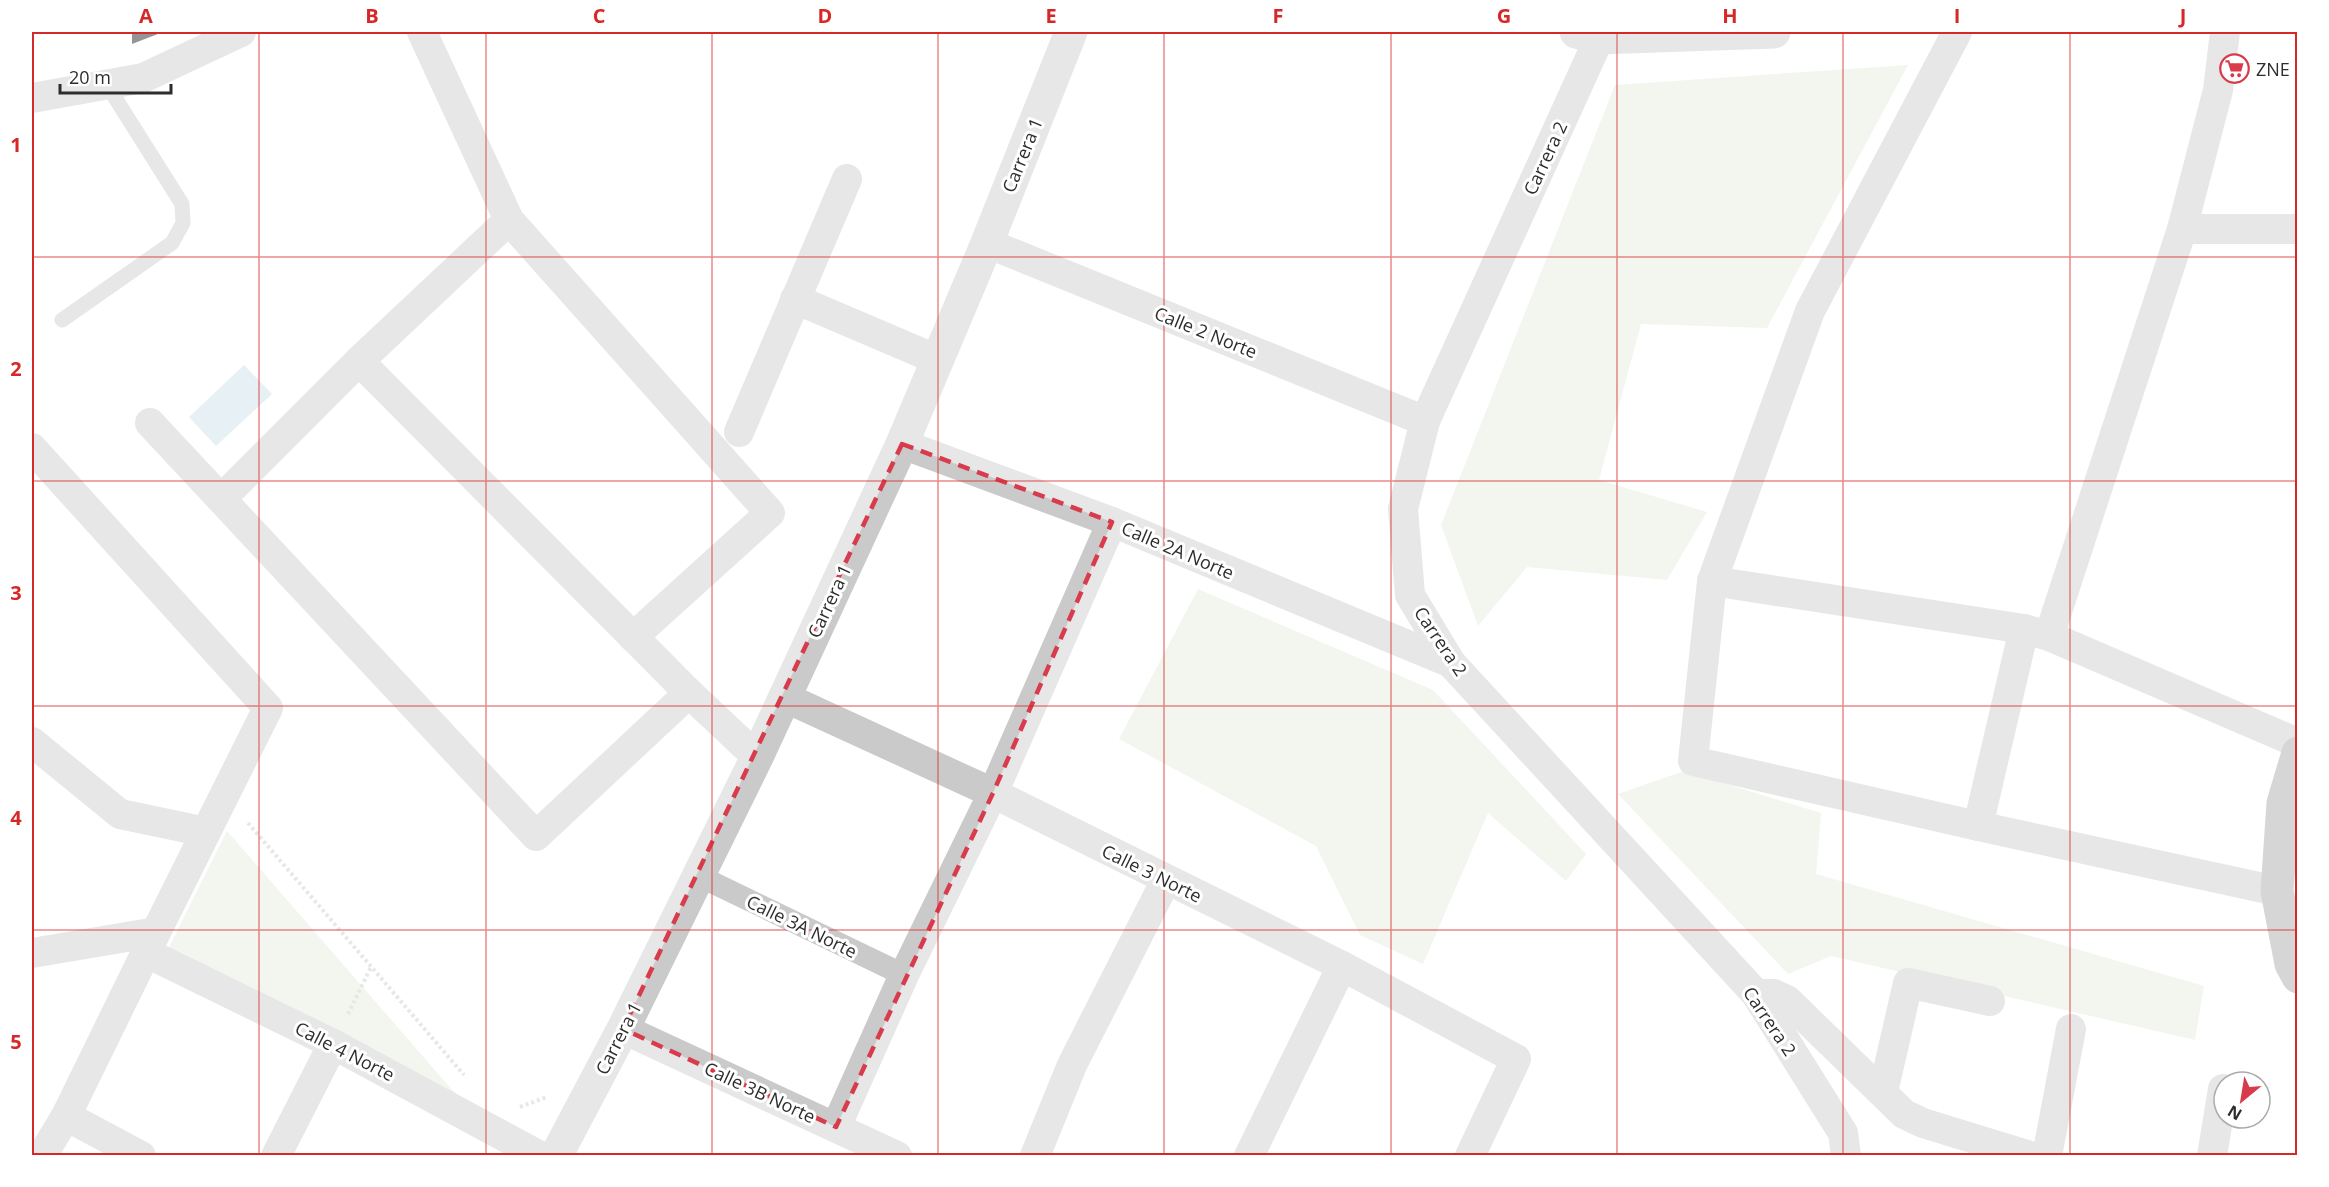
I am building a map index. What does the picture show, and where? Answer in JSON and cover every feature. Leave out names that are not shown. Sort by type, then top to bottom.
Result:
[{"type":"main road","points":[[2298,753],[2283,802],[2277,891],[2291,964],[2298,977]]},
{"type":"street","points":[[32,98],[143,78],[241,32]]},
{"type":"street","points":[[422,32],[509,220],[770,513],[633,637]]},
{"type":"street","name":"Carrera 1","points":[[556,1155],[623,1029],[757,757],[902,444],[987,243],[1071,32]]},
{"type":"street","points":[[1592,34],[1774,32]]},
{"type":"street","points":[[1958,32],[1810,311],[1712,581],[1693,761],[2277,891]]},
{"type":"street","points":[[1978,826],[2036,633],[2182,229],[2218,90],[2225,32]]},
{"type":"street","name":"Carrera 2","points":[[1592,34],[1425,421],[1403,509],[1410,595],[1451,663],[1756,994],[1843,1133],[1846,1155]]},
{"type":"street","points":[[739,432],[846,179]]},
{"type":"street","points":[[221,499],[359,362],[509,220]]},
{"type":"street","points":[[2182,229],[2298,229]]},
{"type":"street","name":"Calle 2 Norte","points":[[987,243],[1425,421]]},
{"type":"street","points":[[795,299],[938,360]]},
{"type":"street","points":[[359,362],[689,693],[757,757]]},
{"type":"street","points":[[150,423],[536,836],[689,693]]},
{"type":"street","name":"Calle 2A Norte","points":[[902,444],[1112,522],[1451,663]]},
{"type":"street","points":[[32,448],[268,708],[66,1116],[42,1155]]},
{"type":"street","points":[[836,1127],[904,975],[993,793],[1112,522]]},
{"type":"street","points":[[1712,581],[2036,633],[2298,743]]},
{"type":"street","name":"Calle 3 Norte","points":[[784,697],[993,793],[1342,966],[1516,1059],[1470,1155]]},
{"type":"street","points":[[32,742],[120,814],[206,832]]},
{"type":"street","name":"Calle 3A Norte","points":[[699,876],[904,975]]},
{"type":"street","points":[[1035,1155],[1072,1065],[1166,880]]},
{"type":"street","points":[[32,952],[152,942]]},
{"type":"street","name":"Calle 4 Norte","points":[[152,942],[333,1044],[540,1155]]},
{"type":"street","points":[[1249,1155],[1342,966]]},
{"type":"street","points":[[1883,1092],[1908,982],[1990,1001]]},
{"type":"street","points":[[1756,994],[1774,994],[1787,1000],[1905,1114],[1923,1123],[2030,1155]]},
{"type":"street","name":"Calle 3B Norte","points":[[623,1029],[897,1155]]},
{"type":"street","points":[[2047,1155],[2071,1029]]},
{"type":"street","points":[[276,1155],[333,1044]]},
{"type":"street","points":[[66,1116],[141,1155]]},
{"type":"street","points":[[2212,1155],[2216,1130]]},
{"type":"lane","points":[[62,320],[172,243],[183,223],[182,204],[107,84]]},
{"type":"path","points":[[225,796],[471,1083]]},
{"type":"path","points":[[333,1044],[371,966]]},
{"type":"path","points":[[513,1109],[598,1078]]},
{"type":"highlighted area","points":[[902,444],[1112,522],[993,793],[836,1127],[623,1029]]},
{"type":"shaded area","points":[[1908,65],[1767,328],[1641,324],[1599,480],[1707,512],[1667,580],[1527,567],[1478,626],[1441,525],[1615,85]]},
{"type":"shaded area","points":[[1198,589],[1433,690],[1586,854],[1566,881],[1488,813],[1423,964],[1360,935],[1316,846],[1119,739]]},
{"type":"shaded area","points":[[1684,771],[1821,813],[1816,874],[2204,986],[2195,1040],[1831,956],[1788,974],[1618,794]]},
{"type":"shaded area","points":[[227,831],[467,1107],[163,959]]},
{"type":"water","points":[[244,365],[272,394],[216,446],[189,417]]},
{"type":"building","points":[[132,32],[163,32],[132,44]]},
{"type":"place","name":"ZNE","points":[[2235,69]]}]
